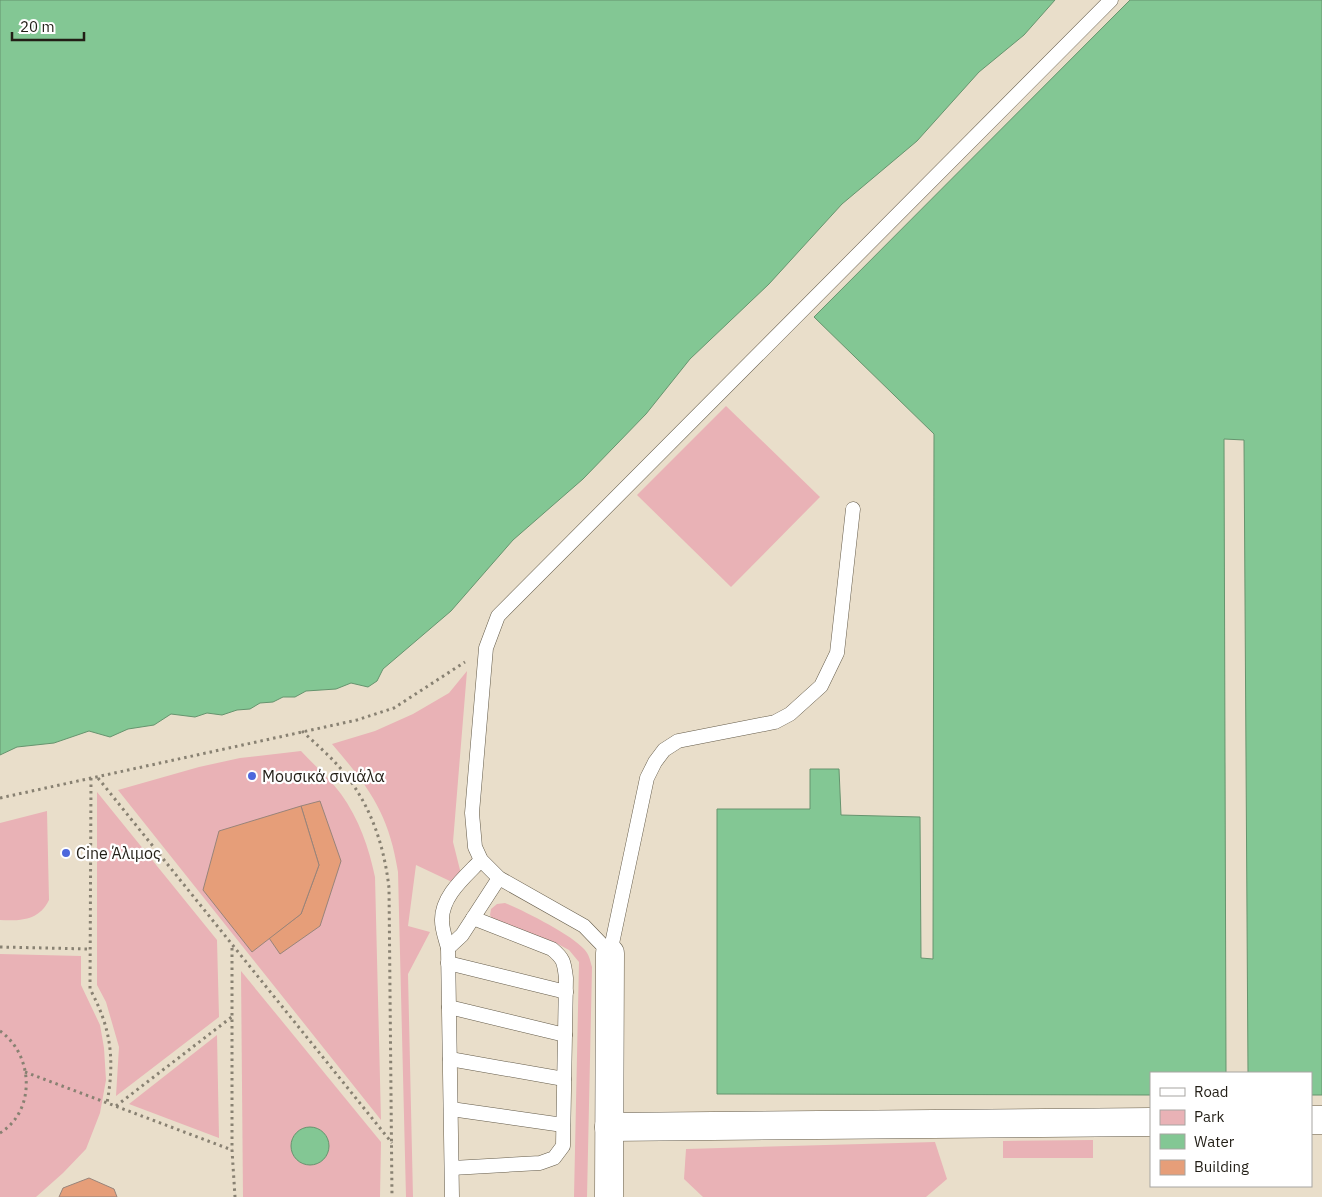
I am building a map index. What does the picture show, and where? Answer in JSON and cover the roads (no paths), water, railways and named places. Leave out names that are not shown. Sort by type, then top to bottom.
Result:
[{"type":"street","points":[[609,1197],[610,953]]},
{"type":"street","points":[[609,1127],[1150,1122]]},
{"type":"lane","points":[[610,953],[584,926],[499,878],[481,860],[475,847],[472,812],[486,648],[498,616],[1111,0]]},
{"type":"lane","points":[[610,953],[647,778],[664,750],[678,740],[775,722],[790,714],[809,698],[821,686],[830,670],[836,653],[853,509]]},
{"type":"lane","points":[[452,1197],[448,948],[442,923],[444,903],[481,860]]},
{"type":"lane","points":[[448,948],[462,934],[499,878]]},
{"type":"lane","points":[[452,1168],[540,1163],[554,1158],[563,1146],[566,992],[564,962],[561,956],[552,949],[473,918]]},
{"type":"lane","points":[[448,963],[566,992]]},
{"type":"lane","points":[[449,1007],[565,1035]]},
{"type":"lane","points":[[450,1059],[564,1080]]},
{"type":"lane","points":[[451,1109],[564,1125]]},
{"type":"water","points":[[0,0],[1055,0],[1024,35],[979,72],[917,141],[842,204],[769,284],[690,359],[646,414],[583,479],[513,540],[451,611],[383,669],[377,681],[368,687],[351,683],[336,689],[306,691],[295,697],[283,697],[273,702],[260,703],[250,709],[237,710],[222,715],[207,713],[195,717],[171,714],[154,725],[128,729],[110,737],[89,731],[54,743],[17,747],[0,755]]},
{"type":"water","points":[[1130,0],[1322,0],[1322,1095],[1312,1095],[1312,1072],[1248,1072],[1244,440],[1224,439],[1226,1072],[1150,1072],[1150,1095],[717,1094],[717,809],[810,809],[810,769],[839,769],[841,815],[920,817],[921,958],[933,959],[934,434],[814,317]]},
{"type":"water","points":[[310,1127],[324,1132],[329,1146],[324,1160],[310,1165],[296,1160],[291,1146],[296,1132]]},
{"type":"place","name":"Μουσικά σινιάλα","points":[[252,776]]},
{"type":"place","name":"Cine Άλιμος","points":[[66,853]]}]
